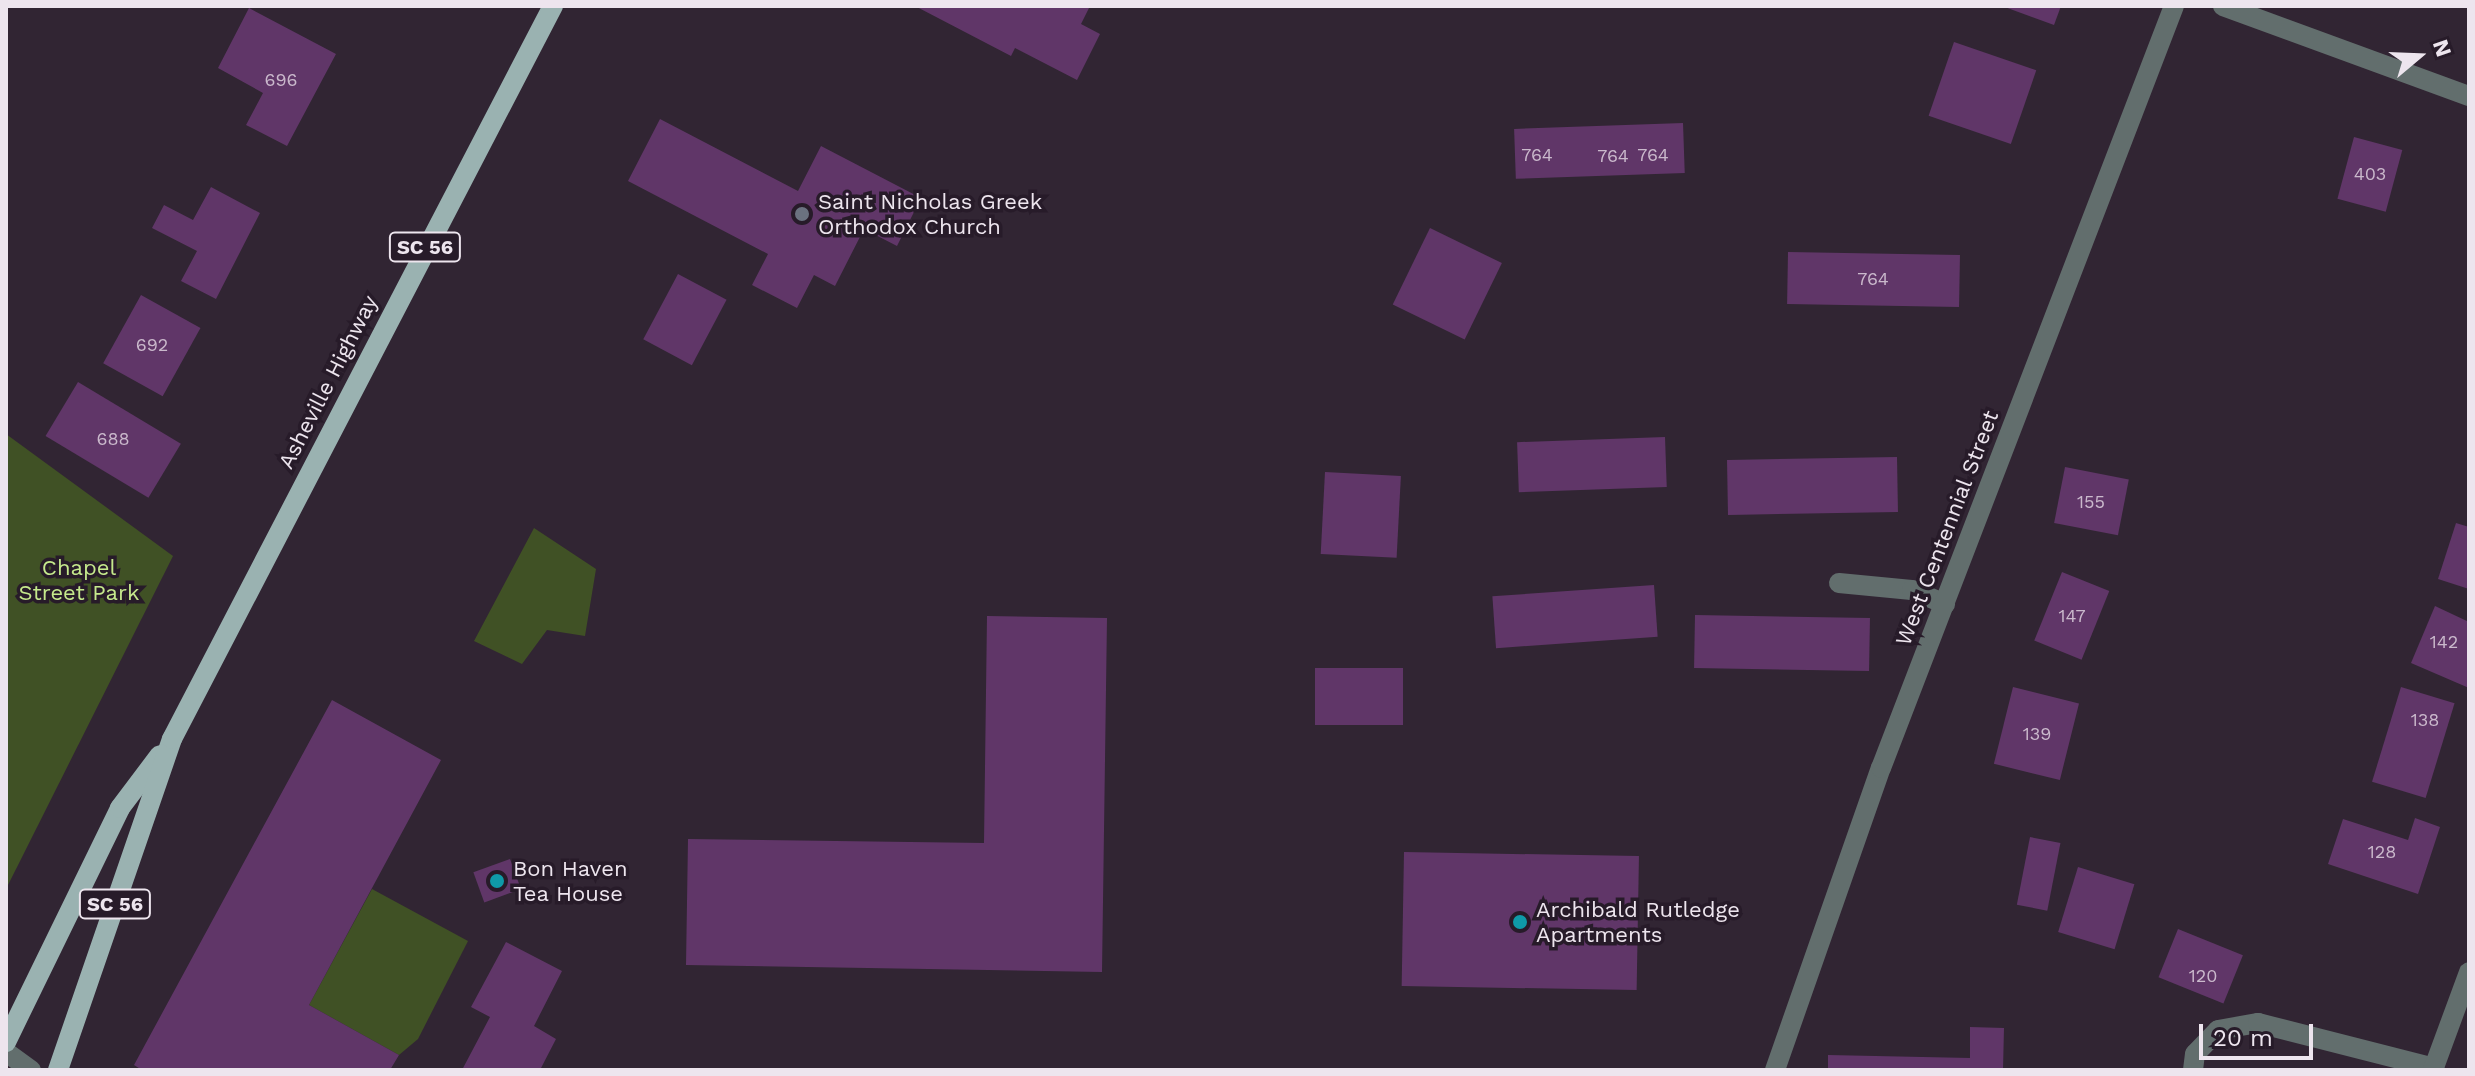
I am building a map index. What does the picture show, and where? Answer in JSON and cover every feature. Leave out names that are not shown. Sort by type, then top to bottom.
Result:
[{"type":"main road","name":"Asheville Highway","points":[[58,1070],[172,739],[553,6]]},
{"type":"main road","name":"Asheville Highway","points":[[6,1042],[120,808],[172,739]]},
{"type":"street","name":"West Centennial Street","points":[[1775,1070],[1945,604],[2174,6]]},
{"type":"street","points":[[2223,6],[2469,96]]},
{"type":"street","points":[[1839,583],[1912,590],[1945,604]]},
{"type":"street","points":[[2193,1070],[2195,1054],[2218,1030],[2258,1023],[2433,1069],[2469,972]]},
{"type":"street","points":[[6,1052],[31,1070]]},
{"type":"green space","name":"Chapel Street Park","points":[[6,434],[173,556],[6,889]]},
{"type":"green space","points":[[534,528],[596,569],[585,636],[547,630],[522,664],[474,641]]},
{"type":"green space","points":[[372,889],[468,941],[418,1039],[399,1055],[309,1005]]},
{"type":"building","points":[[915,6],[1090,6],[1081,24],[1100,34],[1077,80],[1015,48],[1011,56]]},
{"type":"building","points":[[2002,6],[2061,6],[2054,25]]},
{"type":"building","points":[[249,8],[336,54],[287,146],[246,125],[263,93],[218,68]]},
{"type":"building","points":[[1954,42],[2036,70],[2011,144],[1929,116]]},
{"type":"building","name":"Saint Nicholas Greek Orthodox Church","points":[[660,119],[798,191],[821,146],[921,198],[897,246],[864,229],[835,286],[814,275],[797,308],[752,285],[768,254],[628,181]]},
{"type":"building","points":[[1683,123],[1685,173],[1516,179],[1514,129]]},
{"type":"building","points":[[2354,137],[2402,150],[2386,212],[2337,199]]},
{"type":"building","points":[[211,187],[260,213],[216,299],[181,281],[197,251],[152,228],[164,205],[193,220]]},
{"type":"building","points":[[1430,228],[1502,263],[1465,339],[1393,304]]},
{"type":"building","points":[[1788,252],[1960,255],[1959,307],[1787,304]]},
{"type":"building","points":[[678,274],[727,300],[692,365],[643,339]]},
{"type":"building","points":[[141,295],[200,328],[163,396],[103,363]]},
{"type":"building","points":[[78,382],[181,444],[148,498],[46,436]]},
{"type":"building","points":[[1665,437],[1667,487],[1519,492],[1517,442]]},
{"type":"building","points":[[1897,457],[1898,512],[1728,515],[1727,460]]},
{"type":"building","points":[[2065,467],[2129,479],[2118,535],[2054,523]]},
{"type":"building","points":[[1325,472],[1401,476],[1397,558],[1321,554]]},
{"type":"building","points":[[2456,523],[2469,527],[2469,589],[2438,579]]},
{"type":"building","points":[[2062,572],[2109,591],[2082,660],[2034,641]]},
{"type":"building","points":[[1654,585],[1658,637],[1496,648],[1492,596]]},
{"type":"building","points":[[2435,606],[2469,622],[2469,688],[2411,663]]},
{"type":"building","points":[[1695,615],[1870,618],[1869,671],[1694,668]]},
{"type":"building","points":[[987,616],[1107,618],[1102,972],[686,965],[688,839],[984,843]]},
{"type":"building","points":[[1315,668],[1403,668],[1403,725],[1315,725]]},
{"type":"building","points":[[2013,687],[2079,703],[2060,780],[1994,764]]},
{"type":"building","points":[[2401,687],[2455,703],[2426,798],[2372,782]]},
{"type":"building","points":[[332,700],[441,760],[309,1005],[399,1055],[390,1070],[142,1070],[134,1065]]},
{"type":"building","points":[[2415,818],[2440,827],[2418,894],[2328,864],[2343,819],[2408,840]]},
{"type":"building","points":[[2030,837],[2060,843],[2047,911],[2017,905]]},
{"type":"building","name":"Archibald Rutledge Apartments","points":[[1404,852],[1639,856],[1637,990],[1402,986]]},
{"type":"building","name":"Bon Haven Tea House","points":[[510,859],[521,889],[484,902],[473,872]]},
{"type":"building","points":[[2078,867],[2134,884],[2115,949],[2058,932]]},
{"type":"building","points":[[2178,929],[2243,955],[2223,1003],[2159,977]]},
{"type":"building","points":[[506,942],[562,971],[534,1026],[556,1039],[540,1070],[462,1070],[490,1017],[471,1007]]},
{"type":"building","points":[[1970,1027],[2004,1028],[2003,1070],[1828,1070],[1828,1055],[1970,1058]]},
{"type":"place","name":"Saint Nicholas Greek Orthodox Church","points":[[802,214]]},
{"type":"place","name":"Bon Haven Tea House","points":[[497,881]]},
{"type":"place","name":"Archibald Rutledge Apartments","points":[[1520,922]]}]
